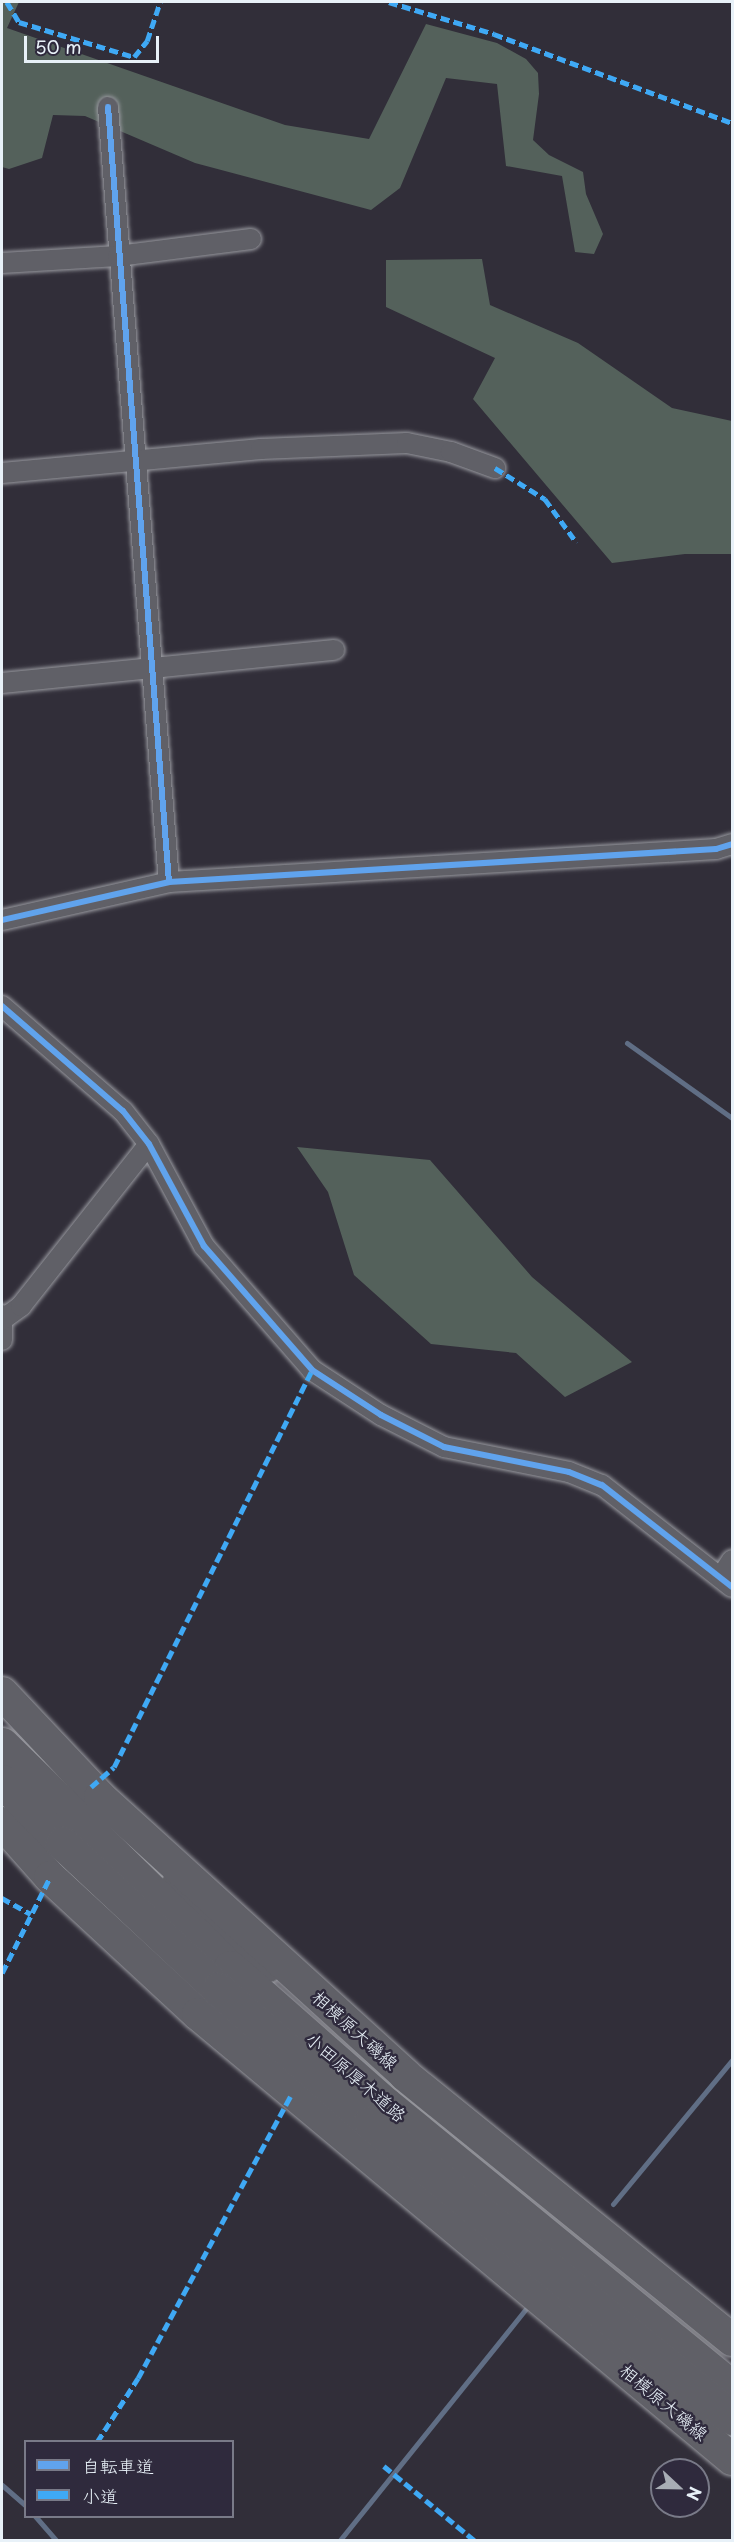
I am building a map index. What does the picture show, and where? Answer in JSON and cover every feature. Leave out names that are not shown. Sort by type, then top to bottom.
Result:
[{"type":"highway","name":"小田原厚木道路","points":[[2,1744],[230,1967],[386,2104],[732,2387]]},
{"type":"highway","name":"小田原厚木道路","points":[[2,1781],[62,1843],[218,1989],[370,2122],[732,2418]]},
{"type":"main road","name":"相模原大磯線","points":[[2,1693],[100,1797],[405,2075],[732,2340]]},
{"type":"main road","name":"相模原大磯線","points":[[2,1824],[50,1877],[198,2014],[732,2459]]},
{"type":"street","points":[[108,107],[133,460],[169,882]]},
{"type":"street","points":[[2,263],[118,256],[251,239]]},
{"type":"street","points":[[2,473],[261,449],[407,443],[451,452],[495,468]]},
{"type":"street","points":[[2,683],[151,671],[334,650]]},
{"type":"street","points":[[2,920],[169,882],[716,849],[732,844]]},
{"type":"street","points":[[2,1006],[123,1111],[149,1144],[204,1246],[312,1370],[381,1415],[444,1447],[569,1472],[602,1485],[727,1582],[732,1560]]},
{"type":"street","points":[[2,1320],[21,1306],[149,1144]]},
{"type":"street","points":[[2,1315],[2,1340]]},
{"type":"shaded area","points":[[2,2],[19,2],[7,28],[285,125],[369,139],[426,24],[497,43],[526,59],[538,73],[539,94],[533,140],[549,155],[583,172],[586,194],[603,234],[594,254],[575,252],[562,176],[506,166],[497,84],[446,78],[400,188],[371,210],[195,163],[85,116],[53,115],[42,158],[9,169],[2,167]]},
{"type":"shaded area","points":[[482,259],[490,305],[578,343],[672,408],[732,421],[732,554],[685,554],[612,563],[473,399],[495,358],[386,307],[386,260]]},
{"type":"shaded area","points":[[297,1147],[430,1160],[532,1277],[632,1362],[565,1397],[516,1353],[431,1344],[354,1275],[328,1192]]},
{"type":"waterway","points":[[627,1043],[732,1118]]},
{"type":"waterway","points":[[613,2204],[732,2060]]},
{"type":"waterway","points":[[340,2540],[526,2309]]},
{"type":"waterway","points":[[2,2485],[24,2504]]},
{"type":"waterway","points":[[37,2518],[56,2540]]},
{"type":"marked path","points":[[7,2],[19,22],[134,57],[147,41],[160,2]]},
{"type":"marked path","points":[[389,2],[494,34],[732,123]]},
{"type":"marked path","points":[[495,468],[545,499],[577,543]]},
{"type":"marked path","points":[[91,1787],[114,1767],[312,1370]]},
{"type":"marked path","points":[[2,1973],[50,1877]]},
{"type":"marked path","points":[[2,1898],[31,1914]]},
{"type":"marked path","points":[[98,2440],[138,2378],[292,2093]]},
{"type":"marked path","points":[[384,2466],[474,2540]]},
{"type":"cycle path","points":[[108,107],[169,882]]},
{"type":"cycle path","points":[[2,920],[169,882],[716,849],[732,844]]},
{"type":"cycle path","points":[[2,1006],[123,1111],[149,1144],[204,1246],[312,1370],[381,1415],[444,1447],[569,1472],[602,1485],[732,1587]]}]
